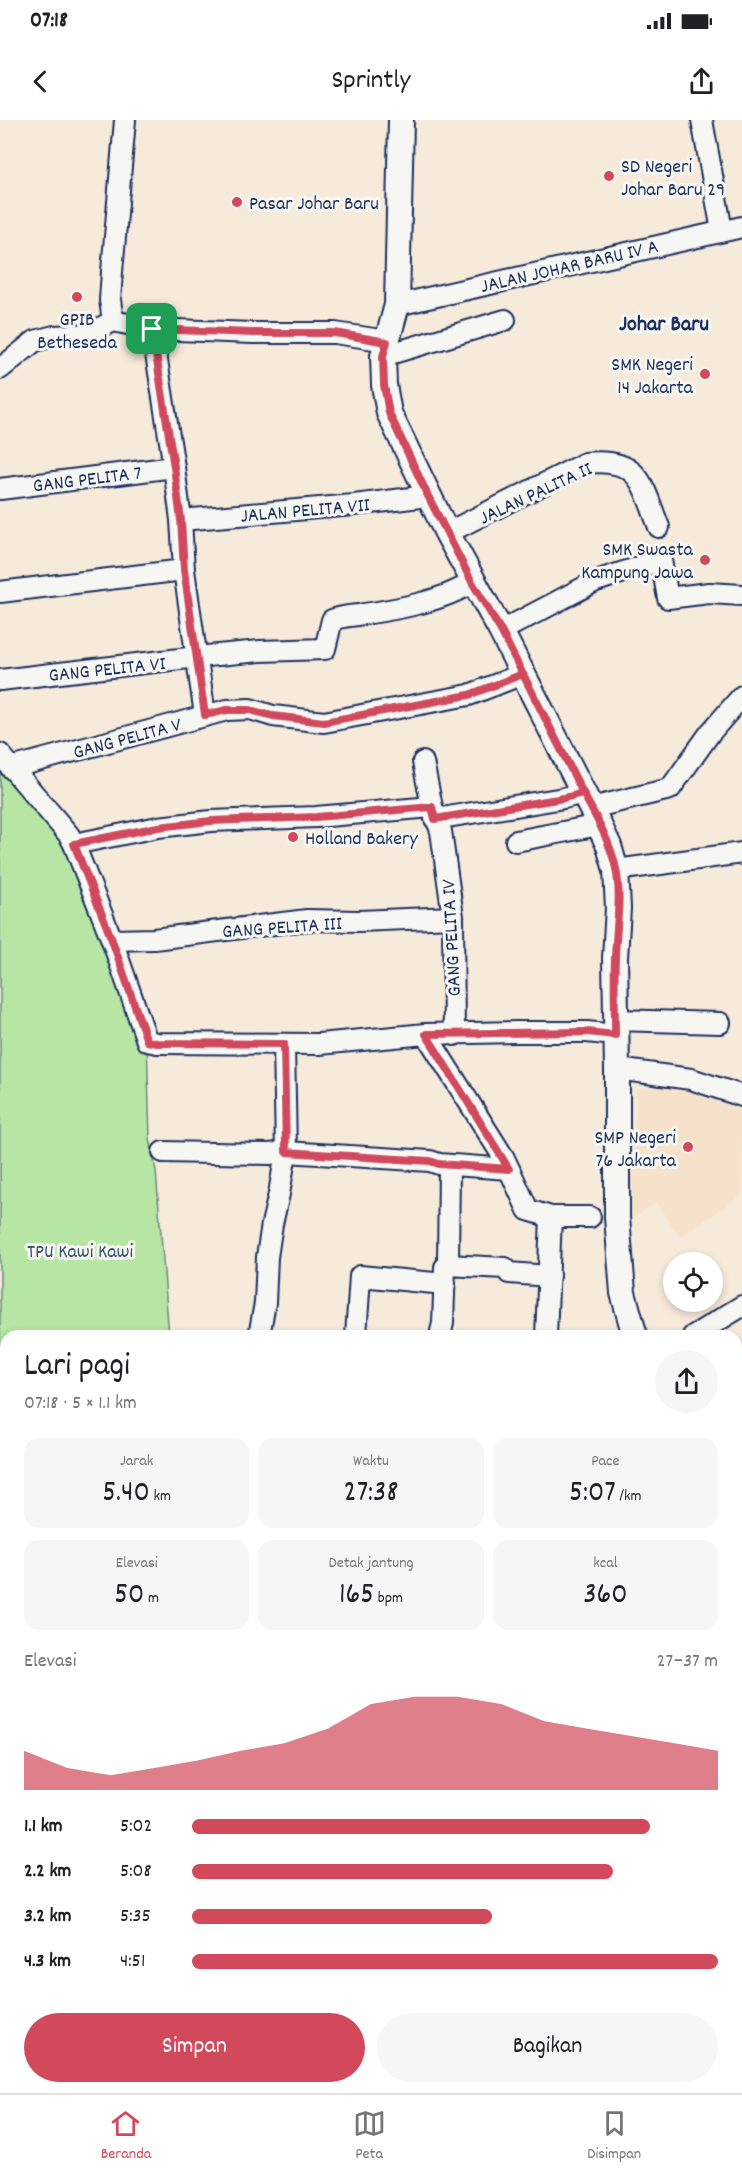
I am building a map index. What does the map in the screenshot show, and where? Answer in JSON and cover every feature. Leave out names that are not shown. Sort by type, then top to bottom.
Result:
[{"type":"street","points":[[113,321],[112,272],[125,120]]},
{"type":"street","points":[[401,120],[397,305],[385,349],[384,385],[389,413],[425,497],[447,533],[470,583],[501,631],[609,846],[616,870],[618,908],[615,958],[617,1217],[623,1293],[633,1330]]},
{"type":"street","points":[[702,120],[722,231]]},
{"type":"street","name":"JALAN JOHAR BARU IV A","points":[[397,305],[742,227]]},
{"type":"street","points":[[0,369],[35,341],[54,336],[89,334],[113,321],[152,329],[242,333],[335,333],[385,349],[505,320]]},
{"type":"street","points":[[152,329],[174,467],[181,520],[184,570],[205,715]]},
{"type":"street","name":"JALAN PALITA II","points":[[447,533],[585,464],[601,462],[617,464],[631,469],[636,474],[659,527]]},
{"type":"street","name":"GANG PELITA 7","points":[[0,489],[174,467]]},
{"type":"street","name":"JALAN PELITA VII","points":[[181,520],[425,497]]},
{"type":"street","points":[[501,631],[596,581],[661,560],[668,598],[709,593],[742,595]]},
{"type":"street","points":[[0,592],[184,570]]},
{"type":"street","name":"GANG PELITA VI","points":[[0,680],[197,657],[260,651],[325,649],[332,621],[340,617],[365,614],[437,598],[470,583]]},
{"type":"street","name":"GANG PELITA V","points":[[6,761],[227,710],[250,710],[273,716],[324,722],[469,695],[523,674]]},
{"type":"street","points":[[516,841],[591,809],[670,789],[710,733],[742,696]]},
{"type":"street","points":[[6,761],[69,834],[112,940],[147,1041],[157,1043],[319,1044],[426,1034],[587,1032],[615,1028],[720,1023]]},
{"type":"street","name":"GANG PELITA IV","points":[[423,762],[434,813],[441,831],[453,917],[454,1035]]},
{"type":"street","points":[[74,844],[158,827],[211,821],[434,813],[564,798],[591,809]]},
{"type":"street","points":[[616,870],[742,853]]},
{"type":"street","name":"GANG PELITA III","points":[[112,940],[154,939],[307,920],[359,921],[453,917]]},
{"type":"street","points":[[426,1034],[509,1169],[528,1210],[551,1217],[590,1217]]},
{"type":"street","points":[[260,1330],[265,1303],[267,1257],[286,1152],[284,1044]]},
{"type":"street","points":[[617,1069],[691,1079],[742,1096]]},
{"type":"street","points":[[163,1152],[269,1154],[286,1152],[430,1161],[439,1164],[509,1169]]},
{"type":"street","points":[[441,1330],[445,1267],[448,1265],[449,1165]]},
{"type":"street","points":[[546,1330],[551,1217]]},
{"type":"street","points":[[448,1265],[505,1268],[509,1273],[549,1276]]},
{"type":"street","points":[[356,1330],[360,1276],[445,1284]]},
{"type":"street","points":[[703,1330],[742,1306]]},
{"type":"shaded area","name":"SMP Negeri 76 Jakarta","points":[[695,1082],[742,1099],[742,1195],[680,1237],[656,1203],[631,1219],[636,1089]]},
{"type":"green space","name":"TPU Kawi Kawi","points":[[0,754],[69,835],[147,1041],[150,1139],[156,1171],[169,1330],[0,1330]]},
{"type":"place","name":"SD Negeri Johar Baru 29","points":[[609,176]]},
{"type":"place","name":"Pasar Johar Baru","points":[[237,202]]},
{"type":"place","name":"GPIB Betheseda","points":[[77,297]]},
{"type":"place","name":"SMK Negeri 14 Jakarta","points":[[705,374]]},
{"type":"place","name":"SMK Swasta Kampung Jawa","points":[[705,560]]},
{"type":"place","name":"Holland Bakery","points":[[293,837]]},
{"type":"place","name":"SMP Negeri 76 Jakarta","points":[[688,1147]]},
{"type":"district","name":"Johar Baru","points":[[664,322]]},
{"type":"route","points":[[152,329],[174,467],[181,520],[184,570],[205,715],[227,710],[250,710],[303,721],[324,722],[469,695],[507,678],[523,674],[591,808],[609,846],[616,870],[618,908],[615,958],[615,1035],[587,1032],[426,1034],[509,1169],[439,1164],[430,1161],[286,1152],[284,1044],[147,1041],[112,940],[74,844],[158,827],[211,821],[316,817],[432,807],[435,819],[583,793],[501,631],[472,582],[428,496],[389,413],[384,385],[383,356],[387,342],[335,333],[187,332],[152,329]]}]
